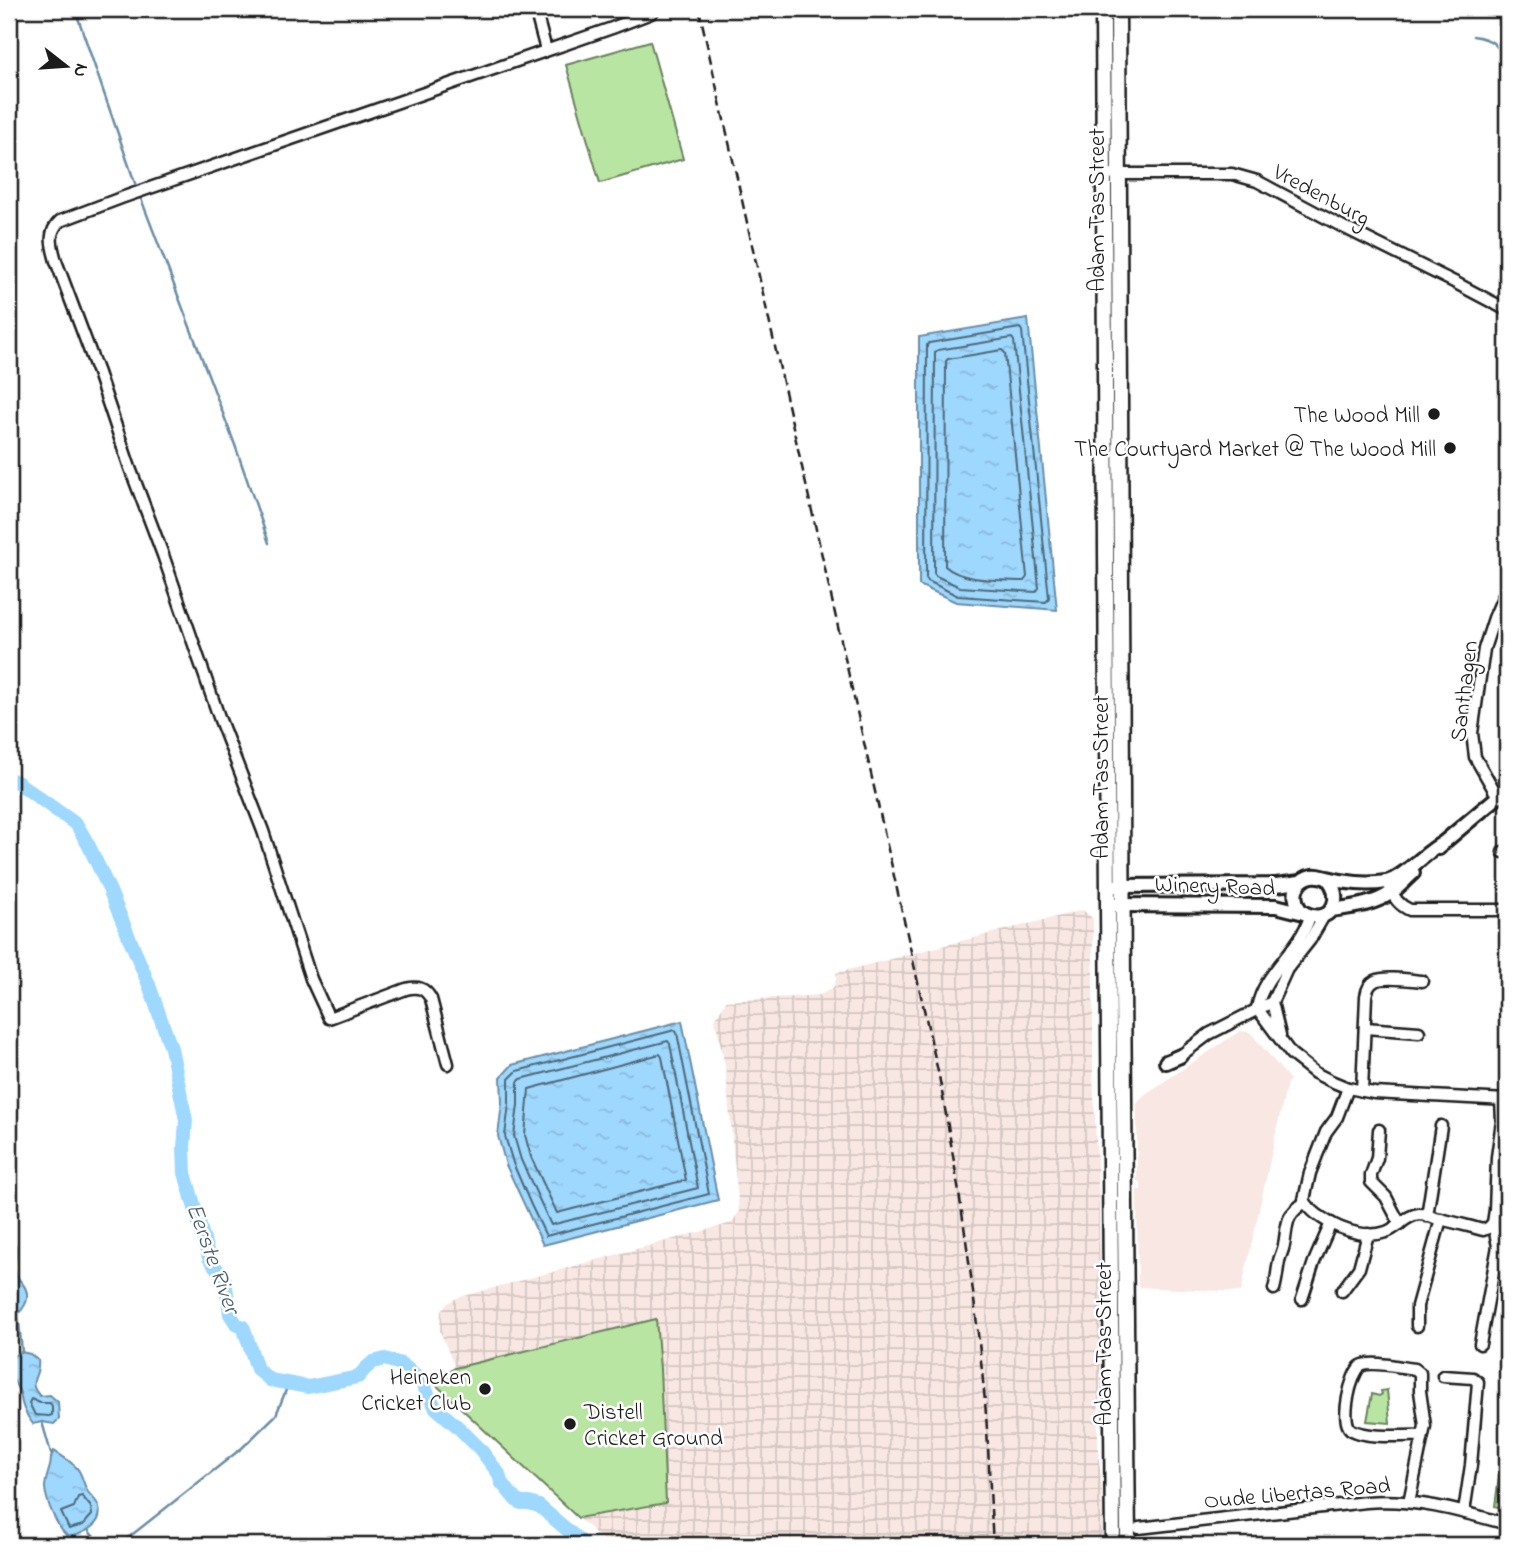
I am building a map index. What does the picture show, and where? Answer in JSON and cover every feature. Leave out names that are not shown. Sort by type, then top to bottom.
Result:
[{"type":"main road","name":"Adam Tas Street","points":[[1103,9],[1113,1542]]},
{"type":"main road","name":"Adam Tas Street","points":[[1118,9],[1123,904],[1131,1533]]},
{"type":"street","points":[[535,9],[546,50]]},
{"type":"street","points":[[448,1064],[432,999],[421,988],[406,989],[328,1018],[56,261],[51,236],[57,223],[84,212],[651,13],[655,9]]},
{"type":"street","name":"Vredenburg","points":[[1104,173],[1232,174],[1257,181],[1507,310]]},
{"type":"street","name":"Santhagen","points":[[1503,793],[1475,757],[1472,733],[1484,649],[1507,588]]},
{"type":"street","points":[[1390,887],[1313,875],[1300,883],[1295,895],[1299,908],[1315,916],[1379,900],[1390,887],[1435,854],[1443,843],[1503,793]]},
{"type":"street","points":[[1282,1042],[1272,1002],[1287,969],[1310,940],[1336,897],[1327,878]]},
{"type":"street","name":"Winery Road","points":[[1108,887],[1276,886],[1300,883]]},
{"type":"street","points":[[1390,887],[1401,905],[1413,910],[1507,910]]},
{"type":"street","name":"Winery Road","points":[[1108,905],[1276,906],[1307,914]]},
{"type":"street","points":[[1307,914],[1307,926],[1298,943],[1268,980],[1259,996],[1257,1008],[1291,1054],[1331,1082],[1362,1091],[1504,1099],[1493,1223],[1498,1246],[1480,1344]]},
{"type":"street","points":[[1362,1091],[1366,996],[1369,986],[1377,980],[1422,981]]},
{"type":"street","points":[[1166,1062],[1180,1056],[1209,1034],[1272,1002]]},
{"type":"street","points":[[1365,1028],[1419,1032]]},
{"type":"street","points":[[1274,1289],[1286,1225],[1295,1209],[1305,1202],[1310,1173],[1326,1132],[1337,1117],[1348,1088]]},
{"type":"street","points":[[1427,1216],[1441,1126]]},
{"type":"street","points":[[1379,1130],[1378,1154],[1371,1182],[1386,1197],[1400,1224]]},
{"type":"street","points":[[1305,1202],[1331,1223],[1352,1233],[1386,1232],[1416,1214],[1483,1230],[1493,1223]]},
{"type":"street","points":[[1417,1326],[1418,1306],[1441,1219]]},
{"type":"street","points":[[1302,1299],[1331,1223]]},
{"type":"street","points":[[1342,1291],[1359,1268],[1368,1234]]},
{"type":"street","points":[[1409,1502],[1425,1423],[1420,1373],[1415,1369],[1372,1363],[1358,1368],[1354,1374],[1345,1414],[1349,1428],[1373,1435],[1422,1436]]},
{"type":"street","points":[[1443,1376],[1473,1378],[1478,1382],[1464,1512]]},
{"type":"street","name":"Oude Libertas Road","points":[[1131,1533],[1173,1523],[1366,1502],[1434,1505],[1507,1524]]},
{"type":"street","points":[[1112,1522],[1131,1533]]},
{"type":"street","points":[[1113,1542],[1131,1533]]},
{"type":"shaded area","points":[[1083,910],[1093,919],[1093,1073],[1099,1209],[1101,1377],[1098,1451],[1103,1545],[609,1545],[578,1518],[666,1502],[656,1319],[455,1368],[440,1331],[441,1311],[457,1298],[732,1223],[739,1211],[725,1066],[715,1019],[726,1001],[820,995],[833,988],[836,973]]},
{"type":"shaded area","points":[[1240,1031],[1250,1032],[1290,1080],[1287,1083],[1241,1292],[1138,1287],[1137,1190],[1141,1190],[1141,1182],[1137,1181],[1137,1104],[1144,1095]]},
{"type":"green space","points":[[650,41],[683,159],[600,183],[566,65]]},
{"type":"green space","name":"Distell Cricket Ground","points":[[656,1319],[666,1503],[578,1518],[433,1382],[455,1368]]},
{"type":"green space","points":[[1387,1390],[1390,1423],[1367,1421],[1372,1394],[1379,1396],[1381,1391]]},
{"type":"green space","points":[[1507,1418],[1507,1510],[1495,1506]]},
{"type":"water","points":[[1028,319],[1057,610],[956,602],[919,585],[919,337]]},
{"type":"water","points":[[682,1021],[718,1200],[543,1245],[506,1165],[498,1136],[502,1103],[501,1077],[512,1065]]},
{"type":"water","points":[[9,1241],[16,1245],[15,1271],[27,1295],[26,1303],[18,1314],[9,1311]]},
{"type":"water","points":[[21,1352],[38,1360],[34,1382],[36,1391],[40,1396],[50,1395],[58,1402],[59,1419],[54,1424],[33,1424],[26,1413],[11,1372],[14,1355]]},
{"type":"water","points":[[54,1451],[77,1468],[100,1512],[92,1527],[69,1537],[57,1522],[46,1494],[46,1482]]},
{"type":"waterway","points":[[75,9],[137,189]]},
{"type":"waterway","points":[[1473,36],[1494,44],[1507,64]]},
{"type":"waterway","points":[[140,196],[235,445],[269,543]]},
{"type":"waterway","name":"Eerste River","points":[[9,779],[77,825],[109,889],[149,985],[171,1048],[186,1120],[185,1173],[209,1258],[225,1280],[230,1314],[237,1325],[244,1329],[257,1369],[270,1380],[308,1387],[358,1377],[373,1362],[385,1359],[401,1364],[419,1378],[436,1408],[480,1449],[516,1500],[539,1506],[585,1545]]},
{"type":"waterway","points":[[18,1314],[22,1352]]},
{"type":"waterway","points":[[119,1545],[242,1448],[276,1415],[288,1385]]},
{"type":"waterway","points":[[42,1422],[51,1453]]},
{"type":"waterway","points":[[88,1530],[93,1536]]},
{"type":"railway","points":[[699,9],[939,1076],[960,1198],[976,1320],[986,1420],[993,1545]]},
{"type":"place","name":"The Wood Mill","points":[[1434,414]]},
{"type":"place","name":"The Courtyard Market @ The Wood Mill","points":[[1450,448]]},
{"type":"place","name":"Heineken Cricket Club","points":[[485,1389]]},
{"type":"place","name":"Distell Cricket Ground","points":[[570,1424]]}]
